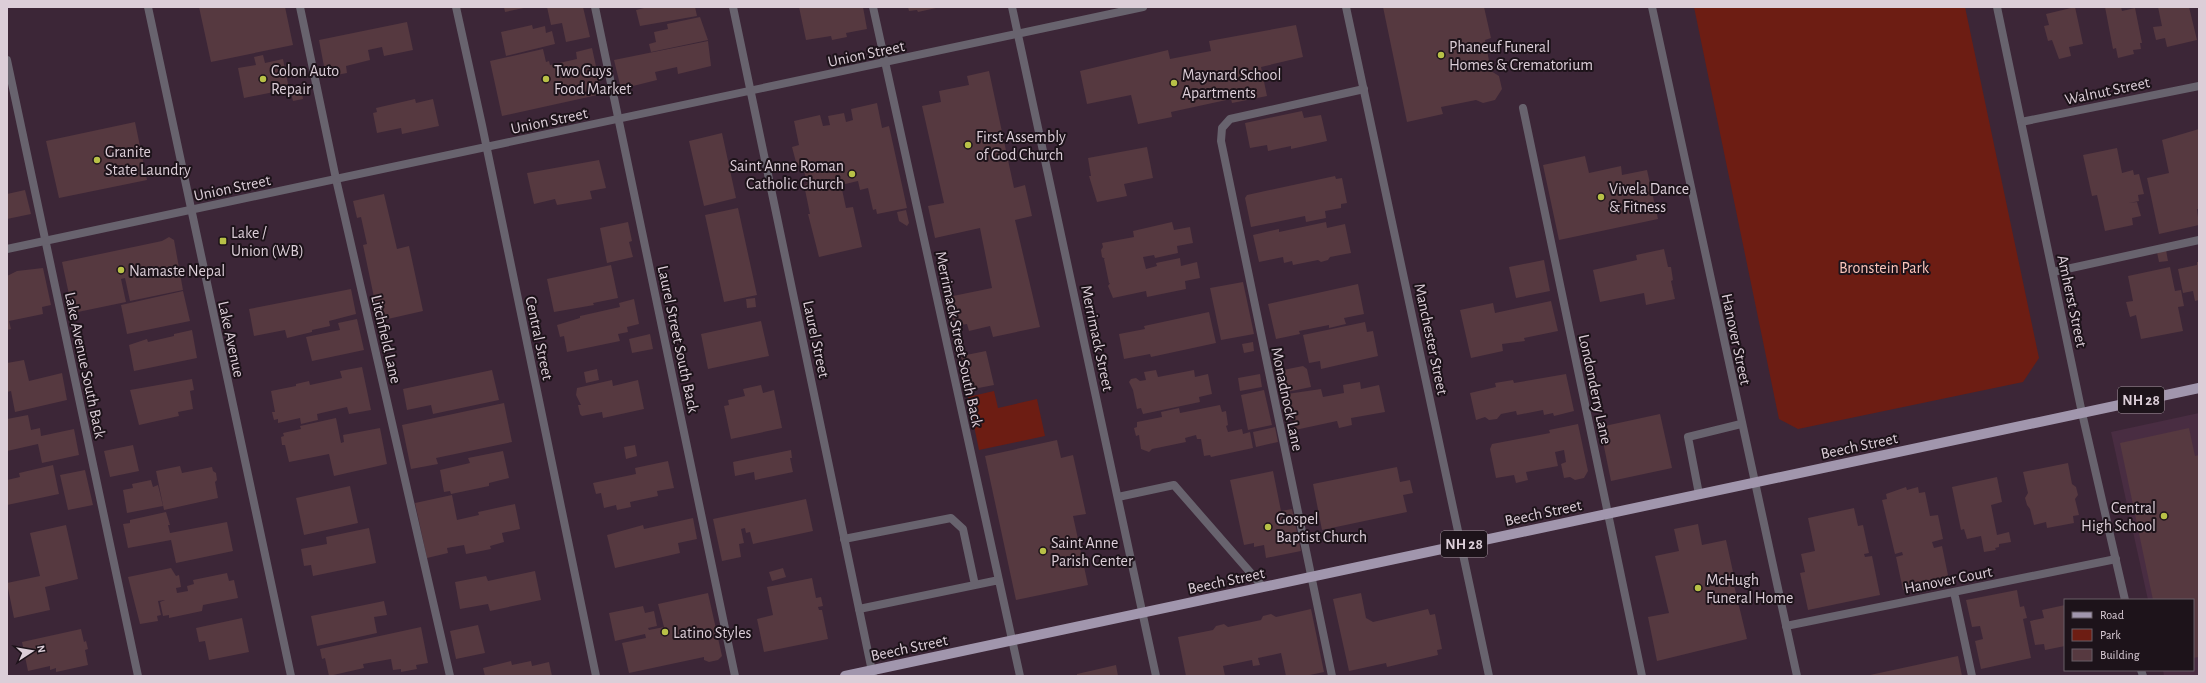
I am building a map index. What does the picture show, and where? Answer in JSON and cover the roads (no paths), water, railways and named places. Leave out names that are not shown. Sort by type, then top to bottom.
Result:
[{"type":"main road","name":"Beech Street","points":[[845,676],[873,673],[1012,640],[2199,388]]},
{"type":"street","name":"Lake Avenue","points":[[148,7],[291,676]]},
{"type":"street","name":"Litchfield Lane","points":[[300,7],[336,179],[450,676]]},
{"type":"street","name":"Central Street","points":[[456,7],[487,147],[596,676]]},
{"type":"street","name":"Laurel Street South Back","points":[[595,7],[735,676]]},
{"type":"street","name":"Laurel Street","points":[[733,7],[873,673]]},
{"type":"street","name":"Merrimack Street South Back","points":[[873,7],[1020,676]]},
{"type":"street","name":"Merrimack Street","points":[[1012,7],[1156,676]]},
{"type":"street","name":"Union Street","points":[[7,249],[1018,35],[1143,7]]},
{"type":"street","name":"Manchester Street","points":[[1346,7],[1489,676]]},
{"type":"street","name":"Hanover Street","points":[[1652,7],[1741,424],[1797,676]]},
{"type":"street","name":"Amherst Street","points":[[1997,7],[2082,413],[2125,599]]},
{"type":"street","name":"Lake Avenue South Back","points":[[7,60],[138,676]]},
{"type":"street","name":"Walnut Street","points":[[2022,122],[2199,86]]},
{"type":"street","name":"Monadnock Lane","points":[[1332,676],[1221,141],[1222,128],[1230,120],[1364,89]]},
{"type":"street","name":"Londonderry Lane","points":[[1523,108],[1642,676]]},
{"type":"street","points":[[2053,272],[2199,240]]},
{"type":"street","points":[[1699,494],[1688,437],[1741,424]]},
{"type":"street","points":[[1118,497],[1174,485],[1263,587]]},
{"type":"street","points":[[844,539],[951,518],[963,529],[975,585]]},
{"type":"street","name":"Hanover Court","points":[[1786,626],[2116,559]]},
{"type":"street","points":[[859,608],[999,580]]},
{"type":"street","points":[[1954,592],[1972,676]]},
{"type":"place","name":"Phaneuf Funeral Homes & Crematorium","points":[[1441,55]]},
{"type":"place","name":"Colon Auto Repair","points":[[263,79]]},
{"type":"place","name":"Two Guys Food Market","points":[[546,79]]},
{"type":"place","name":"Maynard School Apartments","points":[[1174,83]]},
{"type":"place","name":"First Assembly of God Church","points":[[968,145]]},
{"type":"place","name":"Granite State Laundry","points":[[97,160]]},
{"type":"place","name":"Saint Anne Roman Catholic Church","points":[[852,174]]},
{"type":"place","name":"Vivela Dance & Fitness","points":[[1601,197]]},
{"type":"place","name":"Lake / Union (WB)","points":[[223,241]]},
{"type":"place","name":"Namaste Nepal","points":[[121,270]]},
{"type":"place","name":"Central High School","points":[[2164,516]]},
{"type":"place","name":"Gospel Baptist Church","points":[[1268,527]]},
{"type":"place","name":"Saint Anne Parish Center","points":[[1043,551]]},
{"type":"place","name":"McHugh Funeral Home","points":[[1698,588]]},
{"type":"place","name":"Latino Styles","points":[[665,632]]},
{"type":"park label","name":"Bronstein Park","points":[[1884,267]]}]
